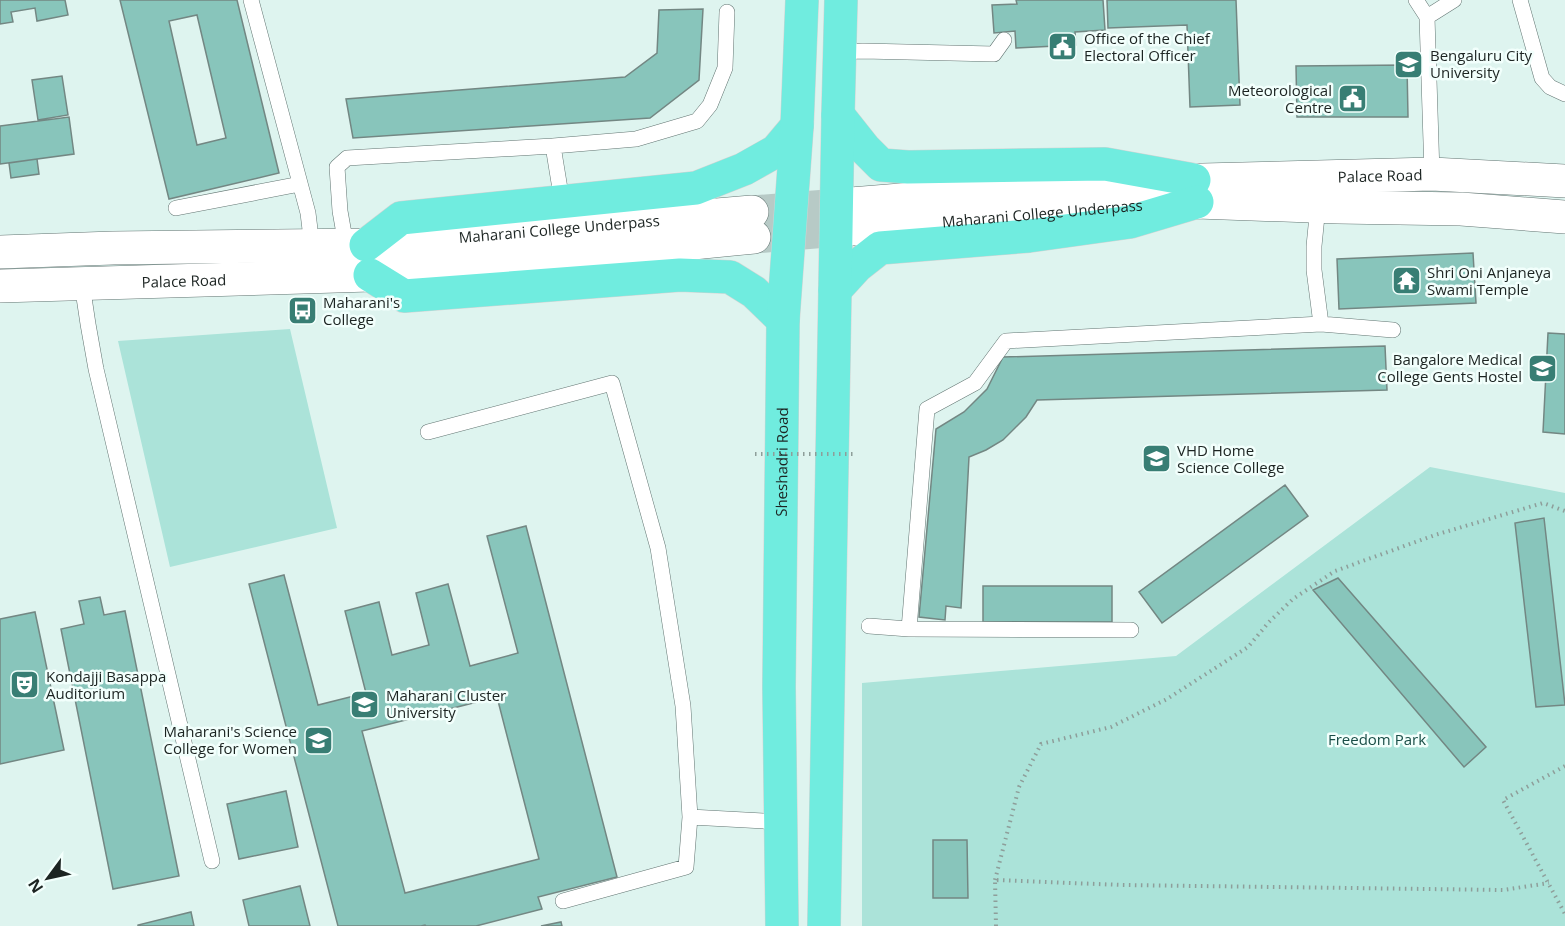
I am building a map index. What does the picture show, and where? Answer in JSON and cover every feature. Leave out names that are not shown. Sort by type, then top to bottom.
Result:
[{"type":"main road","name":"Sheshadri Road","points":[[782,926],[779,687],[783,320],[797,126],[802,0]]},
{"type":"main road","points":[[824,926],[841,0]]},
{"type":"main road","points":[[838,114],[881,165],[908,167],[1105,164],[1195,191]]},
{"type":"main road","points":[[361,255],[401,218],[696,188],[744,169],[776,151],[797,126]]},
{"type":"main road","name":"Palace Road","points":[[1195,191],[1432,174],[1565,181]]},
{"type":"main road","name":"Maharani College Underpass","points":[[852,217],[1123,182],[1195,191]]},
{"type":"main road","points":[[835,290],[857,266],[880,248],[1029,236],[1130,222],[1195,191]]},
{"type":"main road","name":"Palace Road","points":[[1195,191],[1318,206],[1461,209],[1565,217]]},
{"type":"main road","name":"Maharani College Underpass","points":[[361,255],[753,225]]},
{"type":"main road","points":[[0,252],[112,248],[312,246],[361,255],[404,296],[680,275],[730,277],[754,292],[783,320]]},
{"type":"main road","name":"Palace Road","points":[[0,286],[82,284],[361,255]]},
{"type":"lane","points":[[251,0],[308,213],[312,246]]},
{"type":"lane","points":[[1416,0],[1427,17],[1432,174]]},
{"type":"lane","points":[[1427,17],[1454,0]]},
{"type":"lane","points":[[1520,0],[1542,78],[1550,87],[1565,94]]},
{"type":"lane","points":[[361,255],[340,210],[337,167],[347,158],[636,139],[697,121],[710,105],[725,68],[728,12]]},
{"type":"lane","points":[[839,52],[994,54],[1004,40]]},
{"type":"lane","points":[[553,146],[562,201]]},
{"type":"lane","points":[[176,208],[300,184]]},
{"type":"lane","points":[[1318,206],[1314,270],[1321,324]]},
{"type":"lane","points":[[82,284],[96,369],[212,861]]},
{"type":"lane","points":[[909,629],[927,409],[975,383],[1006,341],[1321,324],[1393,330]]},
{"type":"lane","points":[[428,432],[612,383],[658,548],[683,706],[690,817],[687,867],[563,901]]},
{"type":"lane","points":[[869,626],[909,629],[1131,630]]},
{"type":"lane","points":[[690,817],[780,822]]},
{"type":"path","points":[[755,454],[855,454]]},
{"type":"path","points":[[996,926],[995,880],[1019,787],[1041,744],[1111,727],[1167,699],[1248,647],[1293,599],[1335,571],[1435,536],[1543,503],[1565,511]]},
{"type":"path","points":[[1565,766],[1503,800],[1565,914]]},
{"type":"path","points":[[995,880],[1122,885],[1491,890],[1549,883]]},
{"type":"green space","points":[[290,329],[337,528],[170,567],[118,341]]},
{"type":"green space","name":"Freedom Park","points":[[1430,467],[1565,493],[1565,926],[862,926],[862,683],[1176,656]]},
{"type":"building","points":[[0,0],[65,0],[68,15],[37,21],[35,8],[11,12],[13,22],[0,24]]},
{"type":"building","points":[[120,0],[237,0],[279,173],[169,199]],"holes":[[[197,15],[226,138],[197,145],[169,21]]]},
{"type":"building","points":[[1016,0],[1103,0],[1105,30],[1075,32],[1076,45],[1016,48],[1015,31],[994,33],[992,5],[1017,4]]},
{"type":"building","points":[[1107,0],[1236,0],[1240,105],[1190,107],[1187,25],[1108,28]]},
{"type":"building","points":[[703,9],[699,80],[650,118],[353,138],[346,99],[625,77],[657,53],[659,10]]},
{"type":"building","points":[[1407,65],[1408,117],[1297,117],[1296,66]]},
{"type":"building","points":[[62,76],[68,115],[38,120],[32,80]]},
{"type":"building","points":[[69,117],[74,154],[0,164],[0,126]]},
{"type":"building","points":[[37,159],[39,174],[11,178],[9,163]]},
{"type":"building","name":"Shri Oni Anjaneya Swami Temple","points":[[1473,253],[1476,303],[1339,309],[1337,259]]},
{"type":"building","points":[[1548,333],[1565,334],[1565,434],[1543,432]]},
{"type":"building","points":[[1385,346],[1387,390],[1037,400],[1026,417],[1003,440],[969,457],[961,608],[946,606],[945,620],[919,617],[936,429],[964,412],[987,389],[1003,357]]},
{"type":"building","points":[[1285,485],[1308,516],[1162,623],[1139,592]]},
{"type":"building","points":[[1544,518],[1565,705],[1536,707],[1515,523]]},
{"type":"building","points":[[526,526],[617,877],[538,897],[542,909],[476,926],[338,926],[249,584],[284,575],[318,705],[366,693],[345,611],[379,602],[392,655],[429,645],[416,593],[448,584],[470,666],[518,653],[487,536]],"holes":[[[497,697],[539,859],[405,893],[362,731]]]},
{"type":"building","points":[[1338,578],[1486,747],[1464,767],[1313,590]]},
{"type":"building","points":[[983,586],[1112,586],[1112,622],[983,622]]},
{"type":"building","points":[[100,597],[104,615],[125,611],[179,876],[113,889],[61,629],[84,624],[79,601]]},
{"type":"building","name":"Kondajji Basappa Auditorium","points":[[35,612],[64,750],[0,764],[0,619]]},
{"type":"building","points":[[286,791],[298,847],[239,859],[227,804]]},
{"type":"building","points":[[933,840],[967,840],[968,898],[933,898]]},
{"type":"building","points":[[300,886],[310,926],[249,926],[243,900]]},
{"type":"building","points":[[191,912],[194,926],[138,926],[138,925]]},
{"type":"building","points":[[561,922],[562,926],[541,926]]},
{"type":"tunnel","points":[[752,212],[851,204]]},
{"type":"tunnel","points":[[754,237],[853,229]]},
{"type":"place","name":"Office of the Chief Electoral Officer","points":[[1063,47]]},
{"type":"place","name":"Bengaluru City University","points":[[1409,64]]},
{"type":"place","name":"Meteorological Centre","points":[[1353,99]]},
{"type":"place","name":"Shri Oni Anjaneya Swami Temple","points":[[1406,281]]},
{"type":"place","name":"Maharani's College","points":[[302,311]]},
{"type":"place","name":"Bangalore Medical College Gents Hostel","points":[[1543,368]]},
{"type":"place","name":"VHD Home Science College","points":[[1156,459]]},
{"type":"place","name":"Kondajji Basappa Auditorium","points":[[25,685]]},
{"type":"place","name":"Maharani Cluster University","points":[[365,704]]},
{"type":"place","name":"Maharani's Science College for Women","points":[[318,740]]}]
